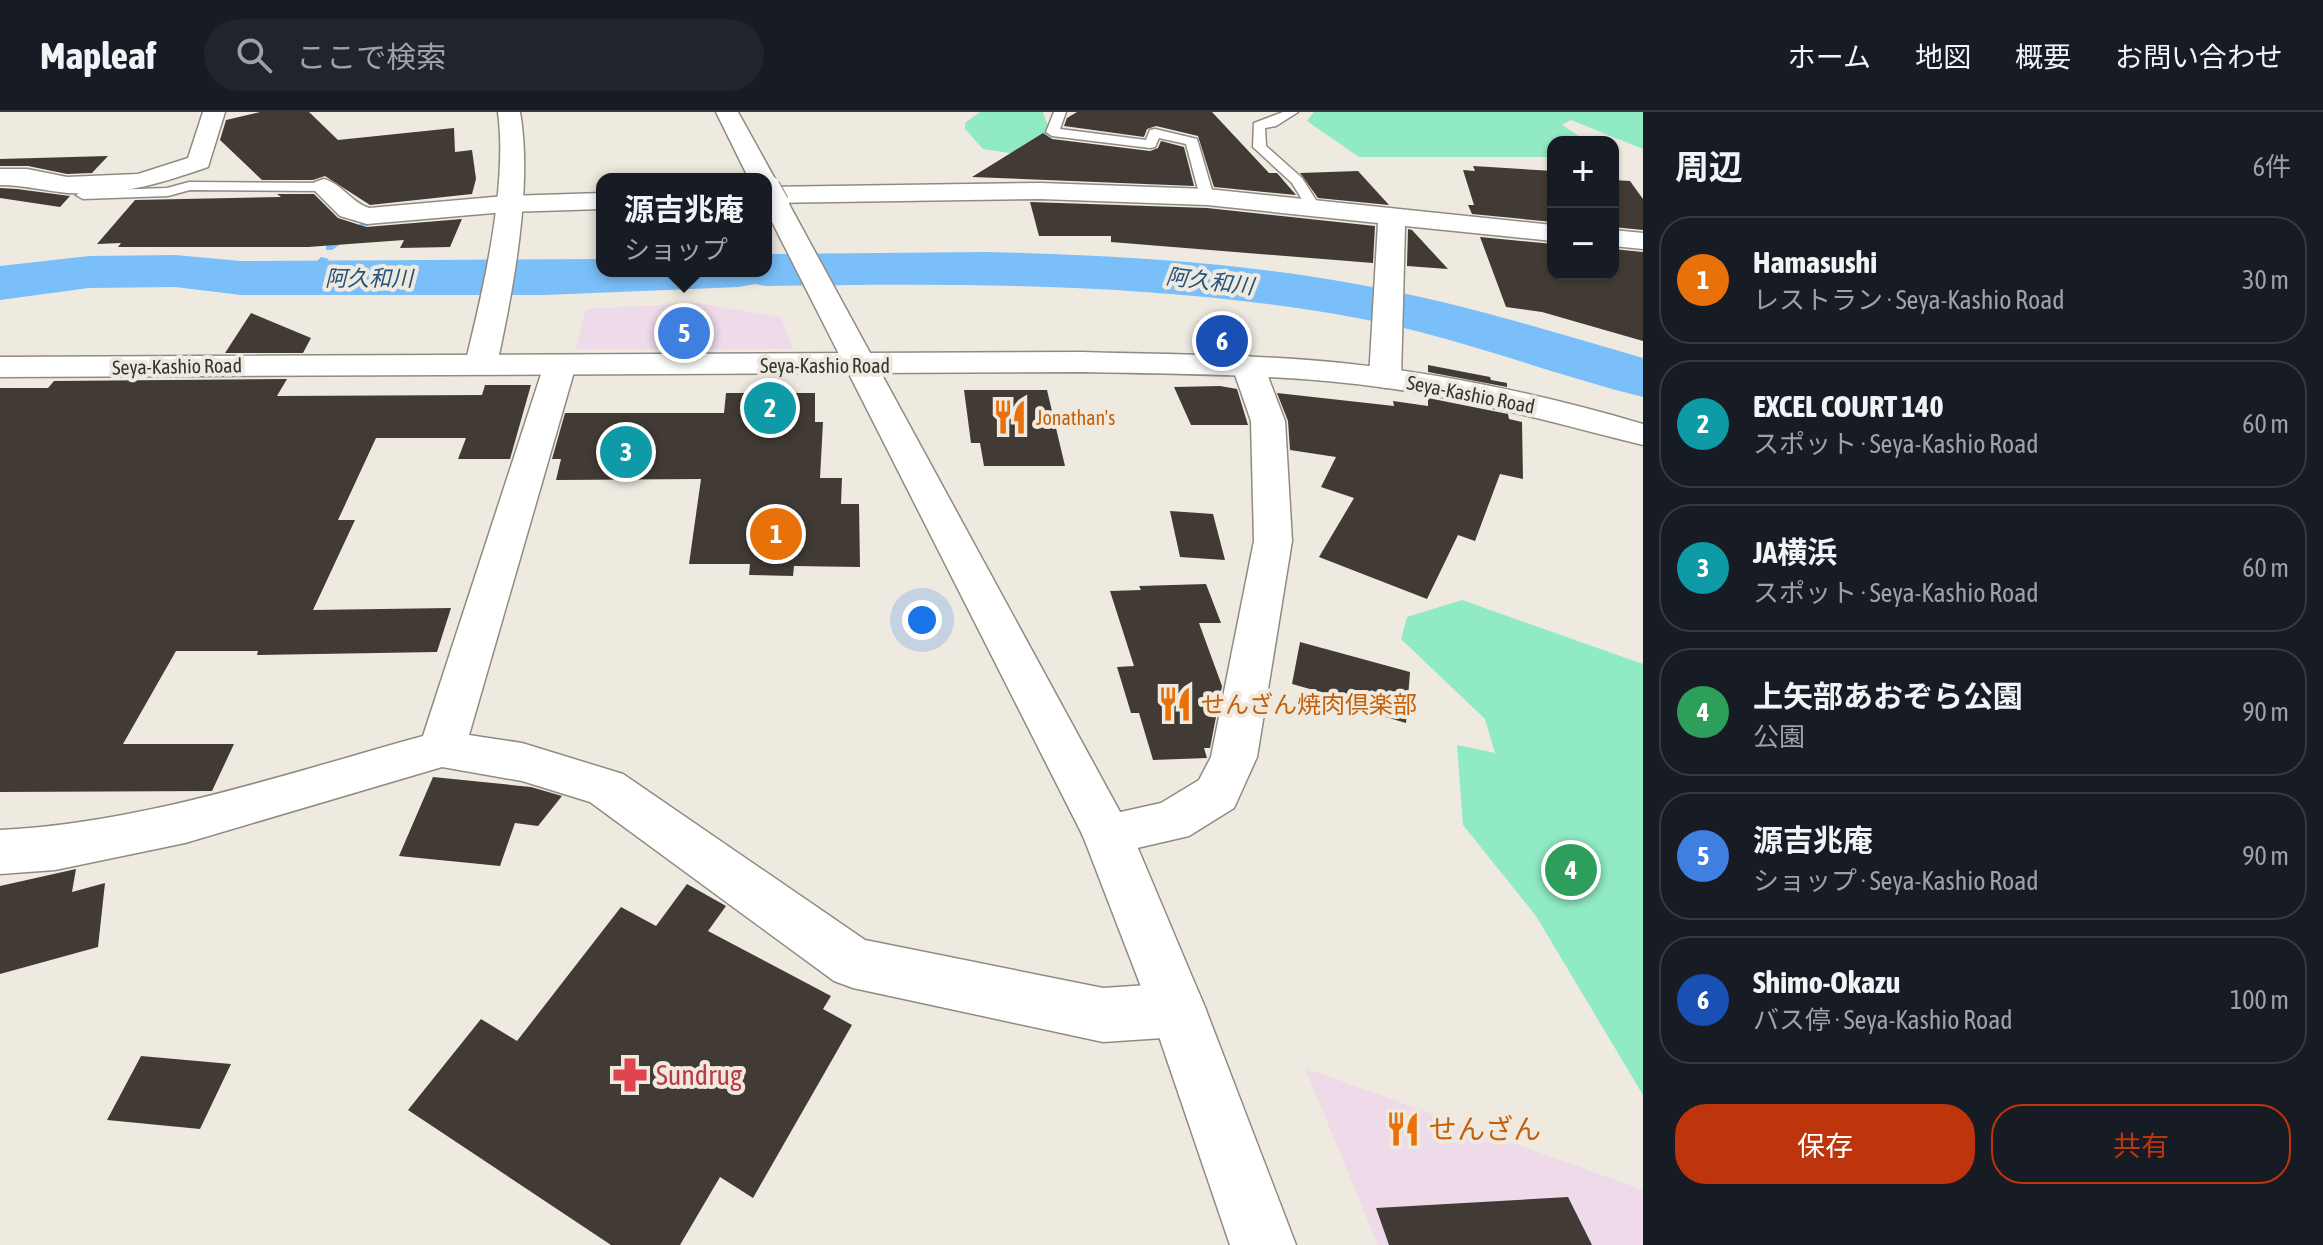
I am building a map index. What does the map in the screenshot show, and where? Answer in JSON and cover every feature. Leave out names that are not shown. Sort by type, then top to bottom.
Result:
[{"type":"street","points":[[0,177],[27,177],[67,185],[141,182],[199,162],[214,112]]},
{"type":"street","points":[[481,364],[502,259],[505,204],[514,144],[509,112]]},
{"type":"street","points":[[727,112],[759,173]]},
{"type":"street","points":[[324,187],[349,210],[367,216],[505,204],[596,201]]},
{"type":"street","points":[[772,193],[1041,191],[1207,197],[1547,232]]},
{"type":"street","points":[[772,198],[863,365],[1107,834],[1178,1010],[1263,1245]]},
{"type":"street","points":[[1385,378],[1392,216]]},
{"type":"street","points":[[1619,239],[1643,241]]},
{"type":"street","name":"Seya-Kashio Road","points":[[0,367],[1083,362],[1248,366],[1385,378],[1515,401],[1643,435]]},
{"type":"street","points":[[442,749],[560,365]]},
{"type":"street","points":[[1107,834],[1172,821],[1217,794],[1234,757],[1273,541],[1268,421],[1248,366]]},
{"type":"street","points":[[0,852],[55,849],[185,822],[442,749],[522,762],[606,788],[853,963],[1103,1015],[1178,1010]]},
{"type":"lane","points":[[1060,112],[1052,132],[1150,144],[1155,133],[1192,142],[1207,197]]},
{"type":"lane","points":[[1292,112],[1272,123],[1258,126],[1260,147],[1297,181],[1314,208]]},
{"type":"lane","points":[[152,193],[200,170],[199,162]]},
{"type":"lane","points":[[83,195],[152,193],[189,186],[324,187]]},
{"type":"shaded area","points":[[697,303],[781,317],[793,349],[576,349],[586,309]]},
{"type":"shaded area","name":"せんざん","points":[[1305,1068],[1643,1190],[1643,1245],[1378,1245]]},
{"type":"green space","points":[[980,112],[1043,112],[1054,144],[1030,156],[983,149],[965,129],[965,123]]},
{"type":"green space","points":[[1314,112],[1643,112],[1643,149],[1619,139],[1619,136],[1611,136],[1571,120],[1562,125],[1579,136],[1547,136],[1547,157],[1359,157],[1307,121]]},
{"type":"green space","points":[[1462,600],[1643,664],[1643,1095],[1536,916],[1463,825],[1457,745],[1495,753],[1485,719],[1401,639],[1407,617]]},
{"type":"building","points":[[260,112],[309,112],[338,140],[454,128],[455,152],[472,150],[476,179],[472,194],[370,205],[325,176],[313,180],[262,180],[220,140],[226,120]]},
{"type":"building","points":[[1077,112],[1212,112],[1269,173],[1277,173],[1296,195],[1214,187],[1198,136],[1156,126],[1147,129],[1144,137],[1064,126],[1067,118]]},
{"type":"building","points":[[1043,133],[1052,139],[1150,151],[1158,148],[1161,141],[1184,147],[1194,186],[972,177]]},
{"type":"building","points":[[108,156],[92,173],[67,174],[28,166],[0,166],[0,159]]},
{"type":"building","points":[[1473,166],[1547,171],[1547,221],[1472,214],[1468,205],[1474,205],[1463,170],[1475,171]]},
{"type":"building","points":[[1358,171],[1389,205],[1318,198],[1300,173]]},
{"type":"building","points":[[1619,180],[1630,181],[1643,199],[1643,230],[1619,228]]},
{"type":"building","points":[[0,188],[70,196],[60,207],[0,198]]},
{"type":"building","points":[[277,194],[314,194],[338,218],[366,227],[462,219],[450,247],[400,248],[404,240],[308,247],[118,247],[121,243],[97,244],[135,200],[281,197]]},
{"type":"building","points":[[1030,202],[1207,208],[1375,226],[1373,263],[1111,242],[1111,236],[1039,236]]},
{"type":"building","points":[[1408,229],[1412,230],[1448,269],[1407,266]]},
{"type":"building","points":[[1480,237],[1547,243],[1547,280],[1619,280],[1619,250],[1643,252],[1643,341],[1542,312],[1506,307]]},
{"type":"building","points":[[251,313],[311,338],[303,353],[225,353]]},
{"type":"building","points":[[1428,365],[1490,377],[1491,380],[1507,383],[1507,387],[1428,372]]},
{"type":"building","points":[[287,379],[277,396],[482,395],[485,385],[531,385],[510,459],[458,459],[466,438],[376,438],[338,520],[355,520],[313,610],[451,608],[437,652],[257,655],[258,651],[176,651],[123,744],[234,744],[212,791],[0,792],[0,388],[48,388],[54,381]]},
{"type":"building","points":[[1220,386],[1237,389],[1248,425],[1191,425],[1174,387]]},
{"type":"building","name":"Jonathan's","points":[[964,390],[1047,390],[1065,466],[984,466],[980,443],[971,443]]},
{"type":"building","points":[[726,393],[815,393],[815,422],[823,422],[820,478],[842,478],[841,504],[859,504],[860,567],[794,566],[793,576],[749,575],[750,564],[689,564],[701,479],[556,480],[561,459],[552,459],[565,413],[724,413]]},
{"type":"building","points":[[1277,393],[1394,406],[1393,401],[1428,406],[1428,398],[1508,414],[1509,419],[1522,422],[1523,479],[1500,474],[1475,541],[1458,535],[1427,599],[1319,557],[1354,498],[1321,487],[1336,457],[1290,450],[1288,421]]},
{"type":"building","points":[[1170,511],[1213,514],[1225,560],[1180,557]]},
{"type":"building","points":[[1206,584],[1221,623],[1199,623],[1222,686],[1210,748],[1204,748],[1207,758],[1153,760],[1139,713],[1131,713],[1117,667],[1134,666],[1110,591],[1141,590],[1139,586]]},
{"type":"building","points":[[1300,642],[1410,672],[1406,723],[1352,707],[1353,701],[1292,684]]},
{"type":"building","points":[[433,777],[531,787],[562,796],[538,826],[515,823],[500,866],[399,856]]},
{"type":"building","points":[[76,869],[72,892],[105,883],[98,947],[0,974],[0,886]]},
{"type":"building","name":"Sundrug","points":[[687,884],[726,906],[708,931],[831,996],[823,1009],[852,1025],[753,1198],[720,1177],[680,1245],[611,1245],[408,1110],[481,1019],[517,1041],[621,907],[656,926]]},
{"type":"building","points":[[141,1056],[231,1064],[200,1129],[107,1120]]},
{"type":"building","points":[[1568,1197],[1592,1245],[1389,1245],[1376,1208]]},
{"type":"waterway","points":[[329,248],[372,220]]},
{"type":"waterway","points":[[306,278],[324,259]]},
{"type":"waterway","name":"阿久和川","points":[[772,270],[1062,270],[1210,280],[1283,289],[1429,317],[1643,378]]},
{"type":"waterway","name":"阿久和川","points":[[0,283],[89,272],[175,271],[241,278],[596,276]]},
{"type":"place","name":"源吉兆庵","points":[[684,333]]},
{"type":"place","name":"Shimo-Okazu","points":[[1222,341]]},
{"type":"place","name":"EXCEL COURT 140","points":[[770,408]]},
{"type":"place","name":"Jonathan's","points":[[1010,417]]},
{"type":"place","name":"JA横浜","points":[[626,452]]},
{"type":"place","name":"Hamasushi","points":[[776,534]]},
{"type":"place","name":"せんざん焼肉倶楽部","points":[[1175,704]]},
{"type":"place","name":"上矢部あおぞら公園","points":[[1571,870]]},
{"type":"place","name":"Sundrug","points":[[630,1075]]},
{"type":"place","name":"せんざん","points":[[1403,1129]]}]
